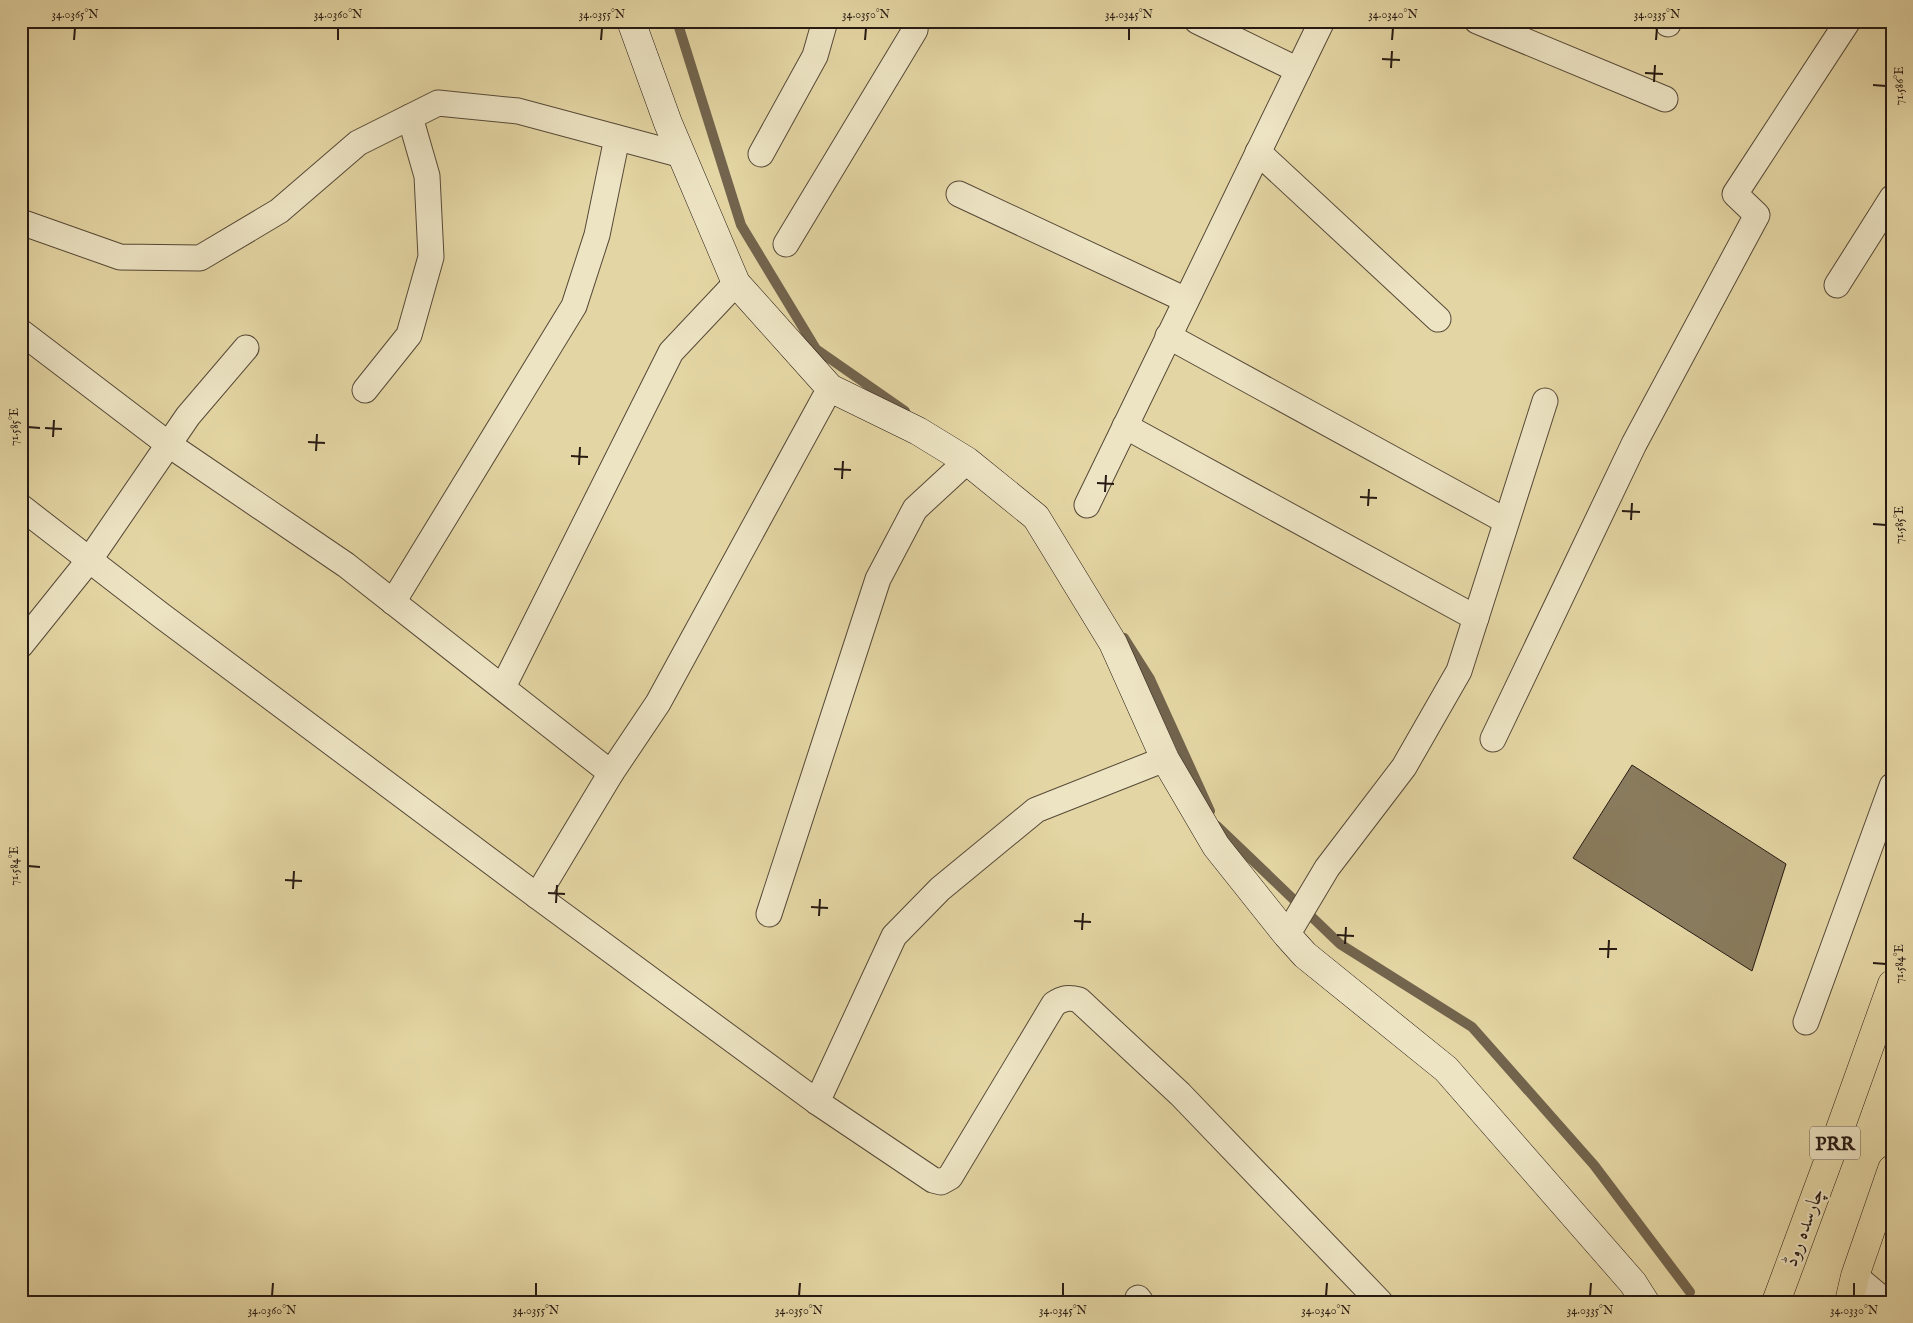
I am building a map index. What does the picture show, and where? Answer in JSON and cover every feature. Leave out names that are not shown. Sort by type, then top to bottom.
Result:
[{"type":"highway","name":"چارسدہ روڈ","points":[[1776,1302],[1892,984]]},
{"type":"highway","points":[[1849,1302],[1855,1276],[1892,1169]]},
{"type":"street","points":[[631,21],[682,155],[736,283],[830,388],[918,431],[967,461],[1036,517],[1113,644],[1165,758],[1216,846],[1289,931],[1305,955],[1446,1069],[1633,1284],[1645,1302]]},
{"type":"street","points":[[762,154],[815,56],[825,21]]},
{"type":"street","points":[[786,244],[914,30],[916,21]]},
{"type":"street","points":[[1197,21],[1298,70]]},
{"type":"street","points":[[1087,505],[1322,21]]},
{"type":"street","points":[[1477,21],[1665,99]]},
{"type":"street","points":[[1493,739],[1634,444],[1757,214],[1735,194],[1848,21]]},
{"type":"street","points":[[21,222],[120,257],[200,258],[279,211],[358,143],[438,103],[518,110],[682,155]]},
{"type":"street","points":[[365,390],[409,335],[431,257],[427,176],[410,117]]},
{"type":"street","points":[[393,602],[574,306],[598,235],[617,138]]},
{"type":"street","points":[[1258,152],[1438,318]]},
{"type":"street","points":[[959,194],[1186,300]]},
{"type":"street","points":[[1837,286],[1892,198]]},
{"type":"street","points":[[503,687],[671,352],[736,283]]},
{"type":"street","points":[[21,332],[168,444],[346,565],[612,772]]},
{"type":"street","points":[[1168,336],[1506,521]]},
{"type":"street","points":[[21,645],[90,559],[188,416],[246,348]]},
{"type":"street","points":[[538,896],[612,772],[658,702],[830,388]]},
{"type":"street","points":[[1289,931],[1327,868],[1404,767],[1459,671],[1545,401]]},
{"type":"street","points":[[1125,426],[1476,618]]},
{"type":"street","points":[[769,914],[878,579],[915,509],[967,461]]},
{"type":"street","points":[[21,507],[162,616],[817,1102],[933,1180],[941,1182],[950,1177],[1054,1004],[1062,999],[1071,998],[1079,1000],[1180,1094],[1380,1302]]},
{"type":"street","points":[[817,1102],[894,936],[940,889],[1036,810],[1165,758]]},
{"type":"street","points":[[1806,1022],[1892,786]]},
{"type":"street","points":[[1855,1276],[1886,1302]]},
{"type":"building","points":[[1632,765],[1786,864],[1752,971],[1573,858]]},
{"type":"waterway","points":[[677,21],[741,225],[816,349],[905,411]]},
{"type":"waterway","points":[[1124,638],[1150,679],[1210,811]]},
{"type":"waterway","points":[[1217,826],[1340,944],[1472,1027],[1594,1165],[1690,1292]]}]
